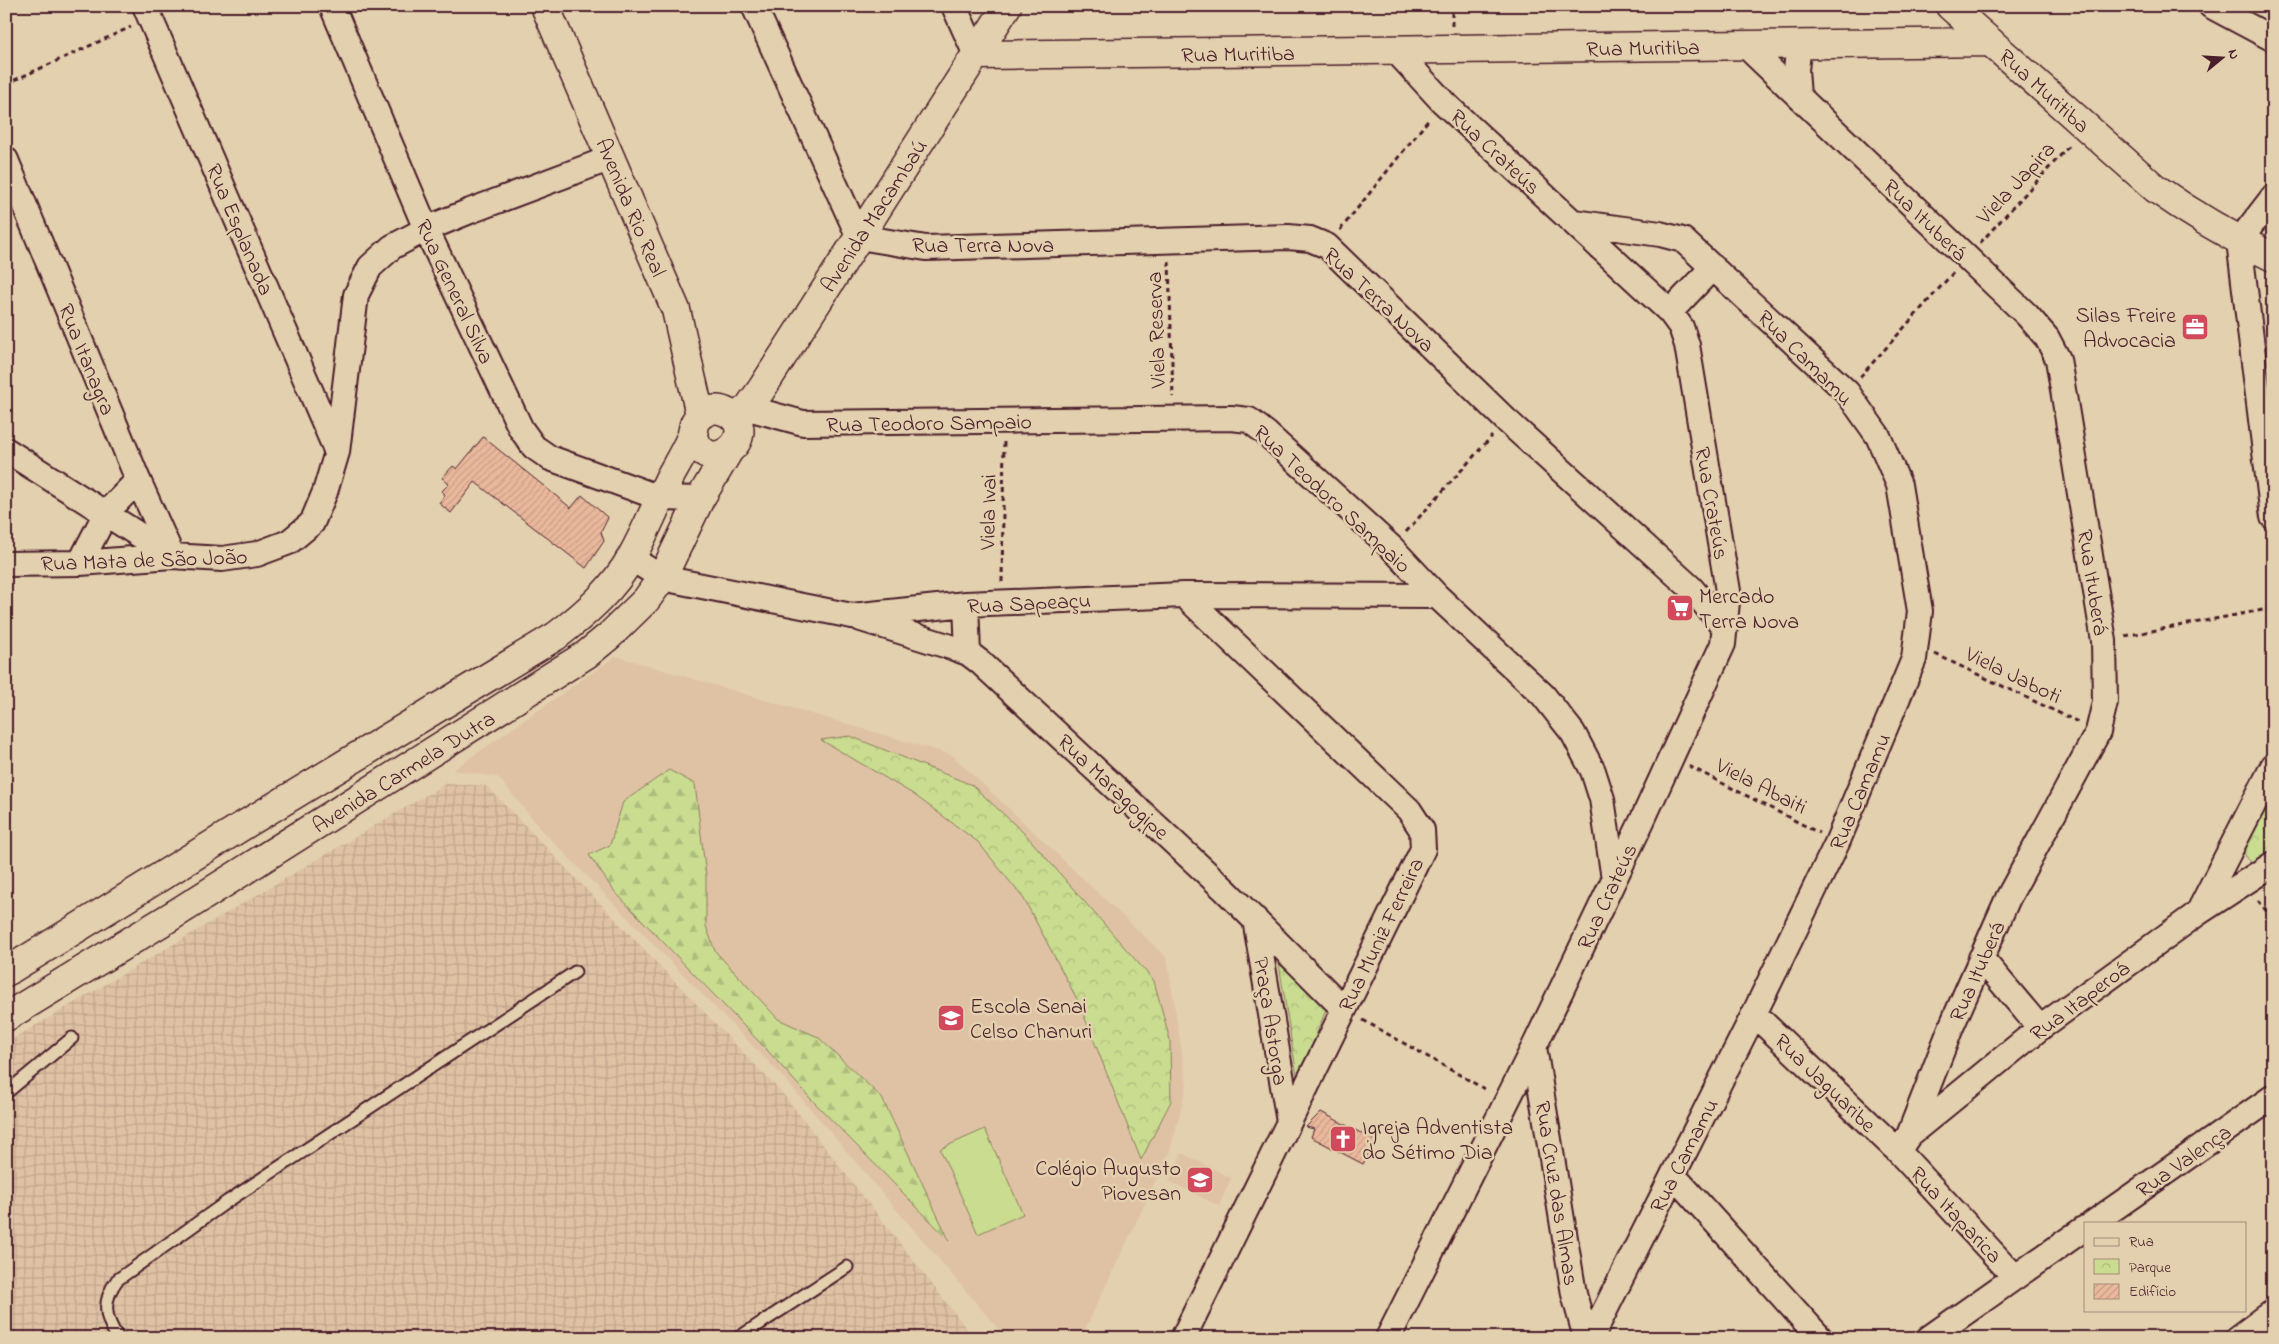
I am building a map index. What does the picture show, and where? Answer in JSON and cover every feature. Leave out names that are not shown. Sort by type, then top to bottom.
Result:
[{"type":"street","name":"Rua General Silva","points":[[332,6],[426,229],[522,430],[534,448],[550,458],[660,498],[700,499]]},
{"type":"street","name":"Avenida Rio Real","points":[[545,6],[676,310],[696,424]]},
{"type":"street","points":[[754,6],[859,237]]},
{"type":"street","points":[[954,6],[976,55]]},
{"type":"street","name":"Avenida Macambaú","points":[[741,413],[859,237],[1007,6]]},
{"type":"street","points":[[1935,43],[1941,27],[1940,6]]},
{"type":"street","points":[[1950,6],[1991,42]]},
{"type":"street","points":[[2211,6],[2273,39]]},
{"type":"street","name":"Rua Esplanada","points":[[148,12],[337,452]]},
{"type":"street","name":"Rua Muritiba","points":[[976,55],[1991,42],[2155,188],[2192,215],[2238,241],[2273,257]]},
{"type":"street","points":[[1798,96],[1796,70],[1799,44]]},
{"type":"street","name":"Rua Ituberá","points":[[1745,45],[2027,315],[2047,338],[2058,359],[2104,641],[2105,702],[2098,732],[2008,898],[1904,1143]]},
{"type":"street","name":"Rua Crateús","points":[[1388,1338],[1534,1047],[1642,821],[1723,644],[1728,591],[1687,345],[1681,328],[1670,312],[1443,102],[1396,51]]},
{"type":"street","name":"Rua Mata de São João","points":[[6,564],[80,563],[172,556],[222,559],[257,554],[289,542],[312,523],[325,492],[337,452],[356,295],[370,266],[392,247],[426,229],[612,158]]},
{"type":"street","name":"Rua Itanagra","points":[[6,160],[138,480],[172,556]]},
{"type":"street","points":[[2273,196],[2238,241],[2273,517]]},
{"type":"street","name":"Rua Camamu","points":[[1574,222],[1660,234],[1683,240],[1847,392],[1878,436],[1899,484],[1920,611],[1914,660],[1837,842],[1754,1014],[1590,1338]]},
{"type":"street","name":"Rua Terra Nova","points":[[859,237],[926,248],[1288,237],[1310,239],[1327,246],[1506,420],[1691,588],[1725,628]]},
{"type":"street","points":[[1670,312],[1713,267]]},
{"type":"street","points":[[718,409],[741,413],[738,427],[739,437],[735,446],[728,452],[719,455],[709,455],[695,443],[696,424],[708,410],[718,409]]},
{"type":"street","name":"Rua Teodoro Sampaio","points":[[741,413],[803,423],[1248,420],[1267,434],[1392,548],[1438,596],[1543,695],[1573,733],[1593,771],[1602,799],[1614,879]]},
{"type":"street","name":"Avenida Carmela Dutra","points":[[6,972],[556,636],[585,614],[631,558],[696,424]]},
{"type":"street","points":[[6,450],[172,556]]},
{"type":"street","name":"Avenida Carmela Dutra","points":[[6,1017],[175,914],[580,659],[609,636],[636,610],[662,578],[700,499],[728,452]]},
{"type":"street","points":[[80,563],[106,513],[138,480]]},
{"type":"street","name":"Rua Sapeaçu","points":[[631,558],[662,578],[852,616],[966,604],[1184,595],[1438,596]]},
{"type":"street","points":[[1691,588],[1728,591]]},
{"type":"street","name":"Rua Muniz Ferreira","points":[[1183,1338],[1343,1008],[1423,849],[1422,830],[1408,810],[1184,595]]},
{"type":"street","points":[[966,604],[968,653]]},
{"type":"street","name":"Rua Maragogipe","points":[[852,616],[968,653],[980,662],[1255,919],[1343,1008]]},
{"type":"street","points":[[2198,913],[2273,766]]},
{"type":"street","points":[[1602,799],[1624,815],[1642,821]]},
{"type":"street","name":"Rua Itaperoá","points":[[1904,1143],[2040,1028],[2198,913],[2273,864]]},
{"type":"street","name":"Praça Astorga","points":[[1255,919],[1289,1122]]},
{"type":"street","points":[[1981,958],[2040,1028]]},
{"type":"street","name":"Rua Jaguaribe","points":[[1754,1014],[1904,1143]]},
{"type":"street","name":"Rua Cruz das Almas","points":[[1534,1047],[1574,1294],[1586,1338]]},
{"type":"street","name":"Rua Valença","points":[[2094,1222],[2273,1096]]},
{"type":"street","points":[[1502,1109],[1543,1103]]},
{"type":"street","name":"Rua Itaparica","points":[[1904,1143],[2015,1277]]},
{"type":"street","points":[[1673,1175],[1820,1338]]},
{"type":"street","points":[[1928,1338],[2084,1229]]},
{"type":"street","points":[[2238,1338],[2273,1312]]},
{"type":"lane","points":[[118,1338],[110,1325],[106,1309],[109,1292],[118,1280],[228,1202],[575,972]]},
{"type":"lane","points":[[6,1093],[72,1038]]},
{"type":"lane","points":[[738,1338],[847,1267]]},
{"type":"path","points":[[6,84],[148,12]]},
{"type":"path","points":[[1327,246],[1443,102]]},
{"type":"path","name":"Viela Japira","points":[[1847,392],[2086,127]]},
{"type":"path","name":"Viela Reserva","points":[[1168,240],[1174,419]]},
{"type":"path","points":[[1392,548],[1506,420]]},
{"type":"path","name":"Viela Ivai","points":[[1002,602],[1004,422]]},
{"type":"path","points":[[2139,633],[2273,608]]},
{"type":"path","name":"Viela Jaboti","points":[[1916,645],[2098,732]]},
{"type":"path","name":"Viela Abaiti","points":[[1671,756],[1837,842]]},
{"type":"path","points":[[2246,883],[2273,920]]},
{"type":"path","points":[[1343,1008],[1502,1109]]},
{"type":"shaded area","name":"Escola Senai Celso Chanuri","points":[[616,656],[952,755],[1167,958],[1187,1085],[1170,1151],[1081,1338],[1006,1338],[784,1078],[540,828],[498,777],[453,770]]},
{"type":"shaded area","points":[[447,783],[487,786],[784,1095],[974,1338],[6,1338],[6,1043]]},
{"type":"shaded area","name":"Colégio Augusto Piovesan","points":[[1182,1153],[1231,1178],[1219,1206],[1169,1181]]},
{"type":"green space","points":[[850,736],[972,785],[1026,835],[1154,981],[1170,1040],[1171,1101],[1141,1160],[1079,1003],[1024,899],[978,842],[913,794],[821,740]]},
{"type":"green space","points":[[669,770],[695,784],[706,876],[706,926],[715,951],[778,1019],[818,1037],[882,1098],[949,1240],[810,1098],[767,1050],[614,891],[589,855],[610,845],[623,802]]},
{"type":"green space","points":[[2273,787],[2273,854],[2256,866],[2246,856],[2243,842]]},
{"type":"green space","points":[[1279,964],[1327,1007],[1298,1082]]},
{"type":"green space","points":[[985,1129],[1023,1214],[978,1234],[940,1149]]},
{"type":"building","points":[[483,437],[571,508],[582,495],[608,518],[601,532],[604,541],[586,568],[475,482],[451,513],[439,503],[445,495],[442,491],[449,484],[442,478],[453,466],[457,469]]},
{"type":"building","name":"Igreja Adventista do Sétimo Dia","points":[[1321,1112],[1376,1141],[1363,1164],[1311,1137],[1314,1129],[1306,1127]]},
{"type":"place","name":"Silas Freire Advocacia","points":[[2195,327]]},
{"type":"place","name":"Mercado Terra Nova","points":[[1680,608]]},
{"type":"place","name":"Escola Senai Celso Chanuri","points":[[951,1018]]},
{"type":"place","name":"Igreja Adventista do Sétimo Dia","points":[[1343,1139]]},
{"type":"place","name":"Colégio Augusto Piovesan","points":[[1200,1180]]}]
